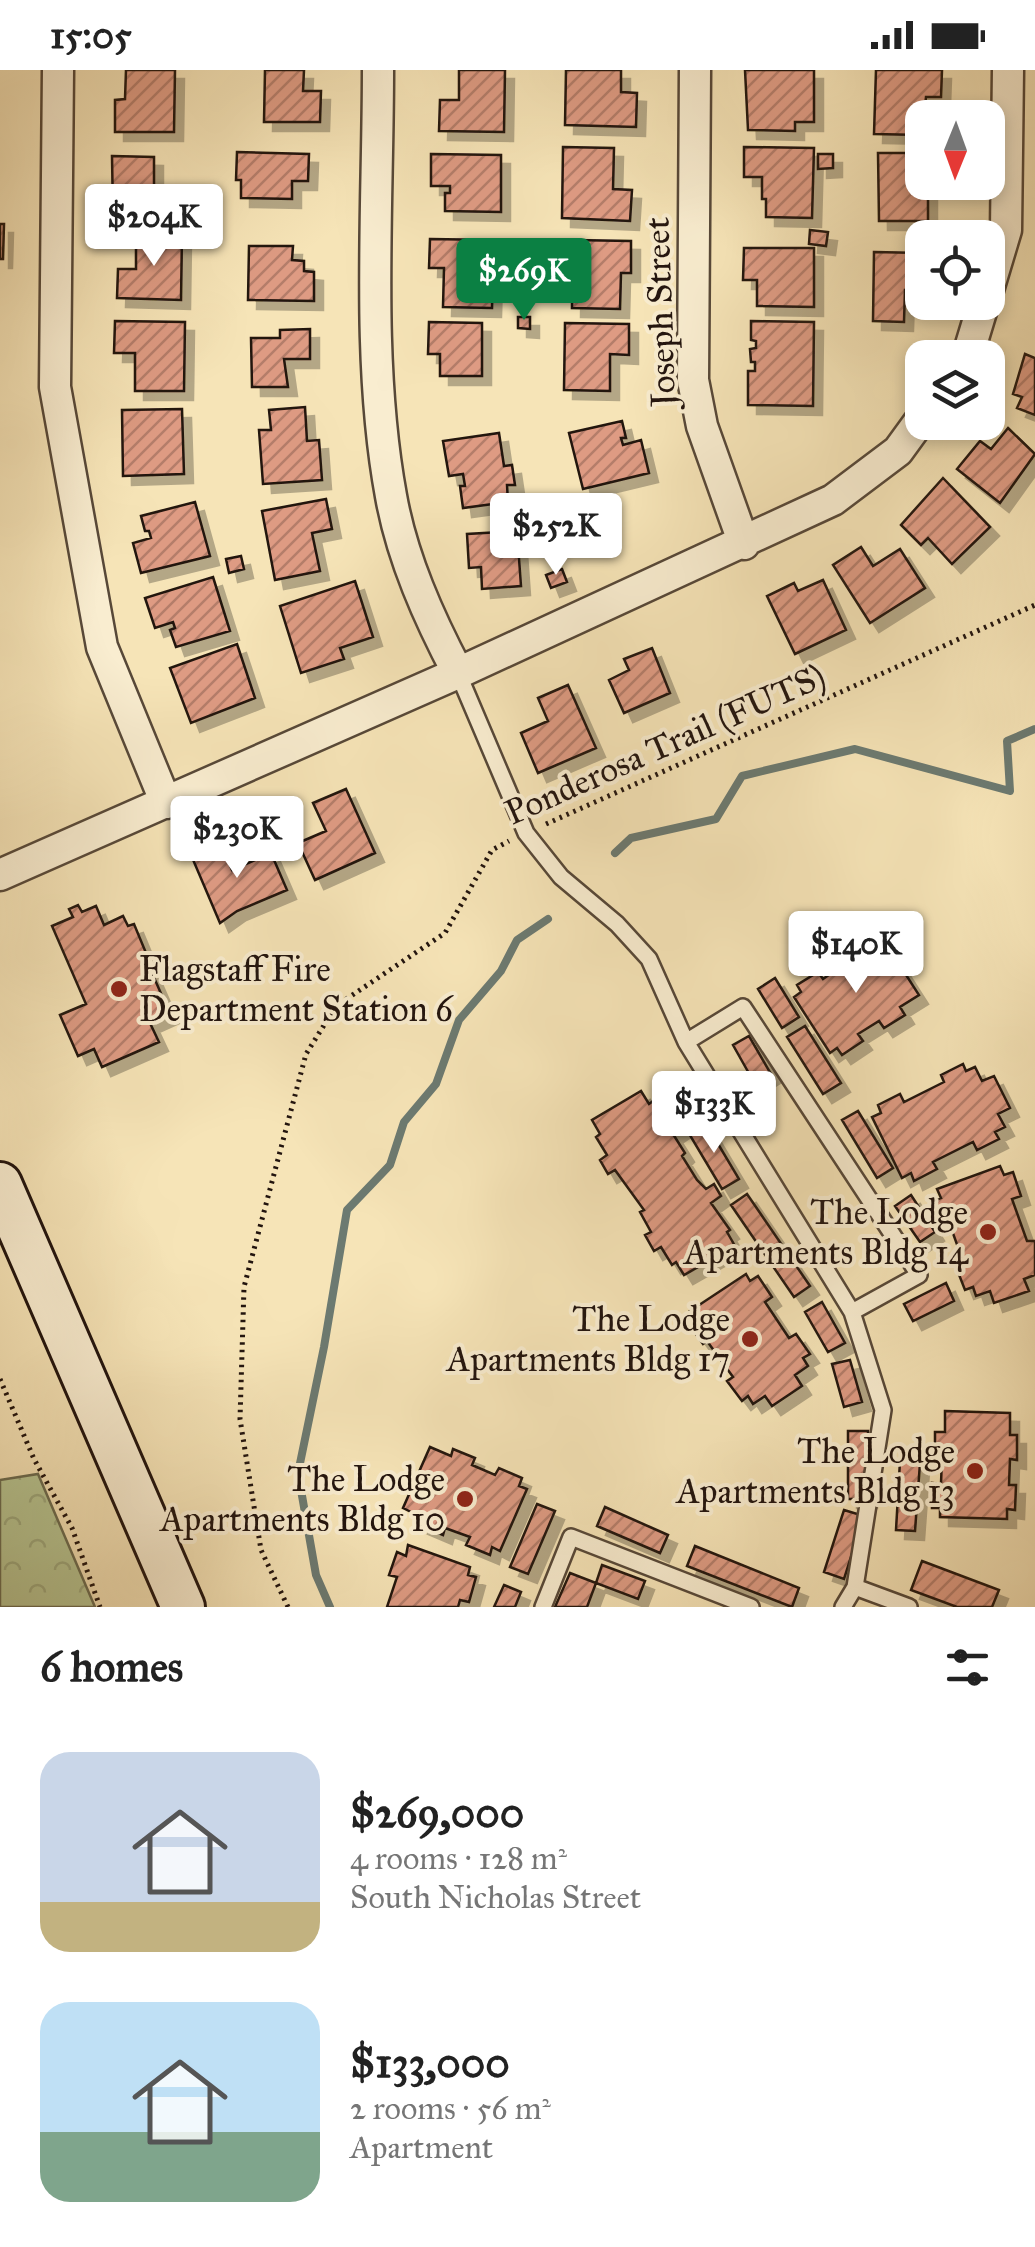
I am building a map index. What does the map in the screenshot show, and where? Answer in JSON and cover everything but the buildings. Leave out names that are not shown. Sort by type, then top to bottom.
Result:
[{"type":"main road","points":[[0,1184],[183,1607]]},
{"type":"street","points":[[58,70],[55,387],[102,647],[166,803]]},
{"type":"street","points":[[378,70],[377,391],[391,499],[425,610],[458,674]]},
{"type":"street","name":"Joseph Street","points":[[695,70],[692,380],[702,426],[744,544]]},
{"type":"street","points":[[1005,233],[1008,70]]},
{"type":"street","points":[[0,876],[744,544],[833,500],[898,451],[906,440]]},
{"type":"lane","points":[[458,674],[526,833],[561,877],[617,924],[649,959],[686,1042],[852,1312],[883,1410],[855,1586],[843,1607]]},
{"type":"lane","points":[[686,1042],[743,1007],[919,1276],[852,1312]]},
{"type":"lane","points":[[543,1607],[571,1538],[751,1607]]},
{"type":"lane","points":[[855,1586],[909,1607]]},
{"type":"path","name":"Ponderosa Trail (FUTS)","points":[[288,1607],[260,1550],[240,1419],[244,1287],[306,1054],[336,1006],[445,933],[492,850],[1035,605]]},
{"type":"path","points":[[0,1379],[34,1459],[72,1528],[100,1607]]},
{"type":"green space","points":[[38,1474],[95,1607],[0,1607],[0,1480]]},
{"type":"waterway","points":[[615,853],[631,838],[716,819],[742,776],[855,749],[1010,791],[1007,741],[1035,729]]},
{"type":"waterway","points":[[330,1607],[316,1575],[298,1473],[347,1210],[390,1165],[404,1122],[436,1084],[459,1020],[501,971],[517,940],[548,919]]},
{"type":"place","name":"Flagstaff Fire Department Station 6","points":[[119,989]]},
{"type":"place","name":"The Lodge Apartments Bldg 14","points":[[988,1232]]},
{"type":"place","name":"The Lodge Apartments Bldg 17","points":[[750,1339]]},
{"type":"place","name":"The Lodge Apartments Bldg 13","points":[[975,1471]]},
{"type":"place","name":"The Lodge Apartments Bldg 10","points":[[465,1499]]}]
